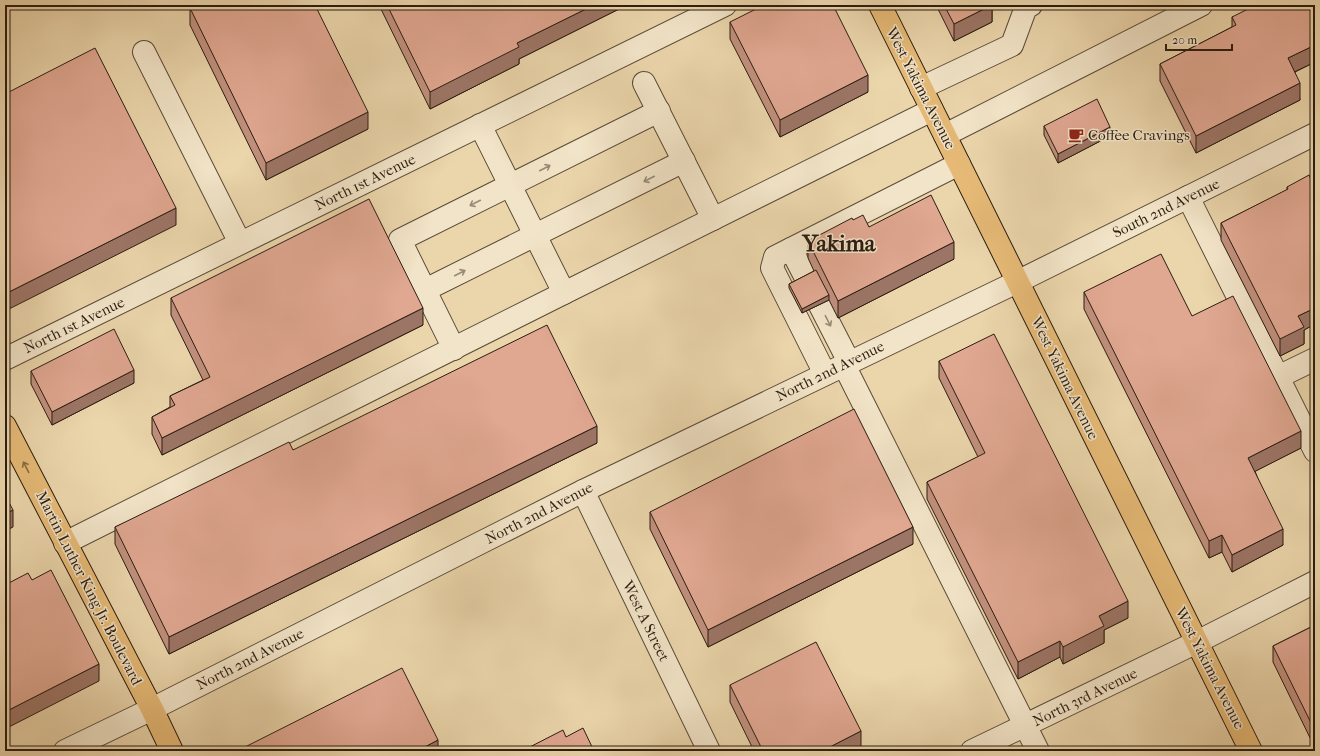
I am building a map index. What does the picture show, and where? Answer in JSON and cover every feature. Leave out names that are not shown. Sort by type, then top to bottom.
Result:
[{"type":"main road","name":"West Yakima Avenue","points":[[880,5],[1251,751]]},
{"type":"main road","name":"Martin Luther King Jr. Boulevard","points":[[5,426],[152,709],[172,751]]},
{"type":"street","name":"North 1st Avenue","points":[[5,359],[724,5]]},
{"type":"street","points":[[921,88],[1012,44],[1026,7],[1031,5]]},
{"type":"street","points":[[945,135],[1170,12],[1201,5]]},
{"type":"street","points":[[144,52],[240,243]]},
{"type":"street","points":[[644,83],[713,219]]},
{"type":"street","points":[[65,542],[932,110]]},
{"type":"street","points":[[454,348],[400,240],[659,111]]},
{"type":"street","points":[[480,125],[564,294]]},
{"type":"street","name":"South 2nd Avenue","points":[[1017,282],[1315,134]]},
{"type":"street","points":[[425,290],[684,161]]},
{"type":"street","points":[[959,164],[791,249],[840,367],[1038,751]]},
{"type":"street","points":[[1188,197],[1315,451]]},
{"type":"street","name":"North 2nd Avenue","points":[[65,751],[152,709],[582,491],[1017,282]]},
{"type":"street","points":[[1278,377],[1315,359]]},
{"type":"street","name":"West A Street","points":[[582,491],[709,751]]},
{"type":"street","name":"North 3rd Avenue","points":[[972,751],[1197,642],[1315,582]]},
{"type":"building","points":[[196,5],[315,5],[368,112],[266,163],[190,8]]},
{"type":"building","points":[[387,5],[594,5],[517,43],[519,47],[430,92]]},
{"type":"building","points":[[764,5],[833,5],[868,75],[780,120],[730,22]]},
{"type":"building","points":[[944,5],[992,5],[954,24]]},
{"type":"building","points":[[1256,5],[1315,5],[1315,45],[1288,58],[1300,83],[1196,136],[1160,64],[1236,25],[1232,17]]},
{"type":"building","points":[[95,48],[176,208],[5,294],[5,94]]},
{"type":"building","points":[[1097,99],[1110,127],[1058,154],[1044,126]]},
{"type":"building","points":[[1309,175],[1315,188],[1315,308],[1298,316],[1304,327],[1280,339],[1221,223],[1288,189],[1287,187]]},
{"type":"building","points":[[931,195],[954,242],[838,301],[808,241],[852,218],[853,220],[863,215],[869,227]]},
{"type":"building","points":[[369,199],[423,308],[162,438],[152,417],[175,405],[170,396],[210,377],[171,298]]},
{"type":"building","points":[[1161,254],[1192,316],[1233,296],[1301,431],[1248,458],[1283,529],[1232,555],[1222,535],[1209,541],[1084,292]]},
{"type":"building","points":[[816,270],[829,295],[802,309],[789,284]]},
{"type":"building","points":[[547,325],[597,426],[169,637],[115,527],[289,442],[293,450]]},
{"type":"building","points":[[114,329],[134,370],[52,412],[31,371]]},
{"type":"building","points":[[994,334],[1128,601],[1099,616],[1104,626],[1063,647],[1060,641],[1018,662],[927,482],[985,453],[939,361]]},
{"type":"building","points":[[854,409],[913,527],[708,630],[650,512]]},
{"type":"building","points":[[5,495],[13,510],[5,514]]},
{"type":"building","points":[[51,570],[99,664],[5,712],[5,585],[28,573],[32,580]]},
{"type":"building","points":[[1315,625],[1315,731],[1273,646]]},
{"type":"building","points":[[816,642],[861,731],[822,751],[763,751],[730,685]]},
{"type":"building","points":[[402,668],[438,740],[417,751],[244,751],[243,748]]},
{"type":"building","points":[[583,728],[594,751],[522,751],[563,730],[566,737]]},
{"type":"place","name":"Coffee Cravings","points":[[1076,135]]},
{"type":"district","name":"Yakima","points":[[839,243]]}]
